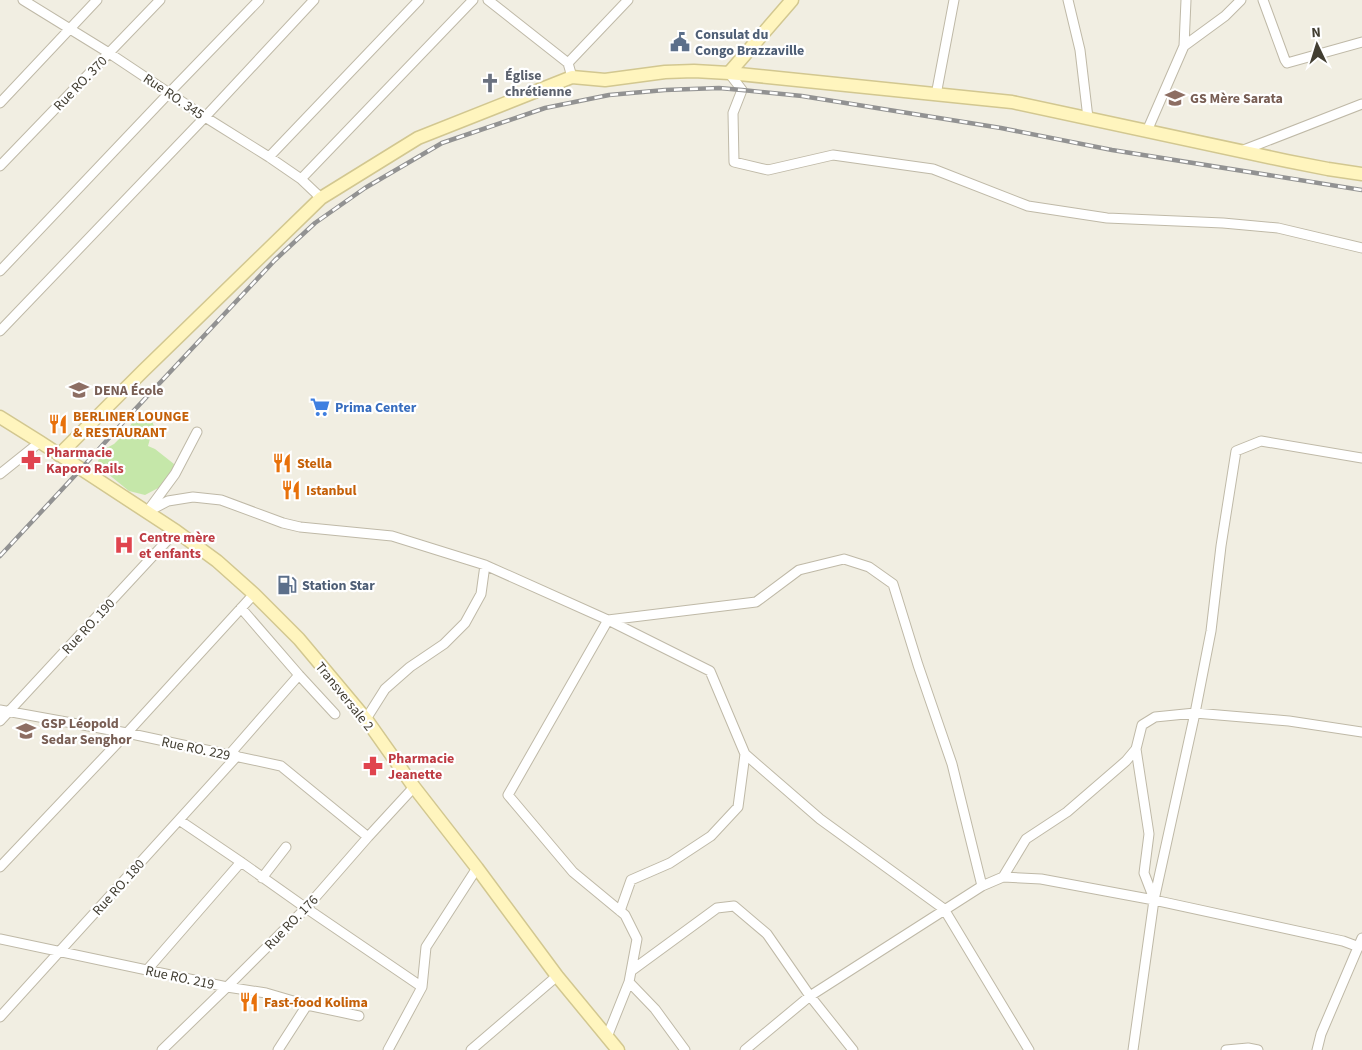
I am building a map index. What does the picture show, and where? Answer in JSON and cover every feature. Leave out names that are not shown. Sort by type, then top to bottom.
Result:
[{"type":"street","name":"Rue RO. 345","points":[[22,0],[110,53],[205,117],[269,157],[301,179],[322,198]]},
{"type":"street","points":[[0,103],[97,0]]},
{"type":"street","name":"Rue RO. 370","points":[[0,166],[160,0]]},
{"type":"street","points":[[0,271],[259,0]]},
{"type":"street","points":[[0,331],[314,0]]},
{"type":"street","points":[[269,157],[419,0]]},
{"type":"street","points":[[301,179],[473,0]]},
{"type":"street","points":[[488,0],[568,63],[572,78]]},
{"type":"street","points":[[568,63],[628,0]]},
{"type":"street","points":[[729,73],[792,0]]},
{"type":"street","points":[[936,95],[954,0]]},
{"type":"street","points":[[1068,0],[1080,50],[1088,118]]},
{"type":"street","points":[[1147,131],[1184,46],[1186,0]]},
{"type":"street","points":[[1184,46],[1225,16],[1241,0]]},
{"type":"street","points":[[1263,0],[1287,63],[1362,42]]},
{"type":"street","points":[[59,455],[322,198],[418,138],[572,78],[605,80],[665,72],[694,71],[1012,102],[1240,151],[1362,174]]},
{"type":"street","points":[[729,73],[742,90],[733,113],[734,162],[768,170],[833,156],[932,169],[1028,206],[1107,218],[1223,223],[1278,228],[1362,248]]},
{"type":"street","points":[[1240,151],[1362,104]]},
{"type":"street","name":"Transversale 2","points":[[0,417],[176,531],[217,561],[254,594],[298,639],[366,719],[414,787],[557,976],[618,1050]]},
{"type":"street","points":[[147,512],[175,474],[197,432]]},
{"type":"street","points":[[1133,1050],[1154,900],[1211,631],[1236,451],[1260,441],[1362,458]]},
{"type":"street","points":[[0,474],[40,442]]},
{"type":"street","points":[[147,512],[168,501],[193,497],[221,500],[283,523],[300,527],[392,536],[485,565],[608,620],[710,671],[745,754],[820,819],[944,909],[1029,1050]]},
{"type":"street","name":"Rue RO. 190","points":[[0,721],[5,711],[176,531]]},
{"type":"street","points":[[608,620],[756,602],[799,570],[844,559],[869,567],[893,584],[952,764],[982,886]]},
{"type":"street","points":[[366,719],[385,689],[410,668],[444,644],[465,623],[481,594],[485,565]]},
{"type":"street","points":[[0,867],[127,733],[254,594]]},
{"type":"street","points":[[241,608],[335,714]]},
{"type":"street","points":[[607,1036],[629,982],[637,939],[625,915],[573,872],[508,795],[608,620]]},
{"type":"street","name":"Rue RO. 180","points":[[0,1017],[179,820],[299,675]]},
{"type":"street","name":"Rue RO. 229","points":[[5,711],[127,733],[281,766],[368,837]]},
{"type":"street","points":[[1154,900],[1144,873],[1149,834],[1136,749],[1142,725],[1155,717],[1195,713],[1289,721],[1362,732]]},
{"type":"street","points":[[1003,877],[1026,839],[1067,812],[1126,761],[1136,749]]},
{"type":"street","points":[[620,911],[631,880],[670,863],[711,836],[738,807],[745,754]]},
{"type":"street","name":"Rue RO. 176","points":[[162,1050],[306,908],[414,787]]},
{"type":"street","points":[[179,820],[422,987]]},
{"type":"street","points":[[262,878],[286,847]]},
{"type":"street","points":[[147,970],[241,862]]},
{"type":"street","points":[[388,1050],[422,987],[426,947],[477,868]]},
{"type":"street","points":[[745,1050],[810,996],[944,909],[982,886],[1003,877],[1040,878],[1360,943],[1321,1034],[1317,1050]]},
{"type":"street","points":[[631,971],[717,908],[734,906],[767,934],[810,996],[853,1050]]},
{"type":"street","name":"Rue RO. 219","points":[[0,939],[227,987],[266,993],[307,1005],[359,1016]]},
{"type":"street","points":[[471,1050],[557,976]]},
{"type":"street","points":[[629,982],[655,1009],[685,1050]]},
{"type":"street","points":[[278,1050],[307,1005]]},
{"type":"street","points":[[1226,1050],[1248,1048],[1258,1050]]},
{"type":"green space","points":[[143,415],[152,421],[155,429],[148,446],[155,449],[174,464],[173,472],[160,487],[145,495],[129,491],[97,465],[101,451],[114,444],[132,423]]},
{"type":"railway","points":[[0,556],[275,260],[315,223],[365,188],[442,143],[545,108],[609,95],[665,90],[719,88],[802,96],[1001,128],[1112,150],[1362,190]]},
{"type":"place","name":"Consulat du Congo Brazzaville","points":[[680,42]]},
{"type":"place","name":"Église chrétienne","points":[[490,83]]},
{"type":"place","name":"GS Mère Sarata","points":[[1175,98]]},
{"type":"place","name":"DENA École","points":[[79,390]]},
{"type":"place","name":"Prima Center","points":[[320,407]]},
{"type":"place","name":"BERLINER LOUNGE & RESTAURANT","points":[[58,424]]},
{"type":"place","name":"Pharmacie Kaporo Rails","points":[[31,460]]},
{"type":"place","name":"Stella","points":[[282,463]]},
{"type":"place","name":"Istanbul","points":[[291,490]]},
{"type":"place","name":"Centre mère et enfants","points":[[124,545]]},
{"type":"place","name":"Station Star","points":[[287,585]]},
{"type":"place","name":"GSP Léopold Sedar Senghor","points":[[26,731]]},
{"type":"place","name":"Pharmacie Jeanette","points":[[373,766]]},
{"type":"place","name":"Fast-food Kolima","points":[[249,1002]]}]
